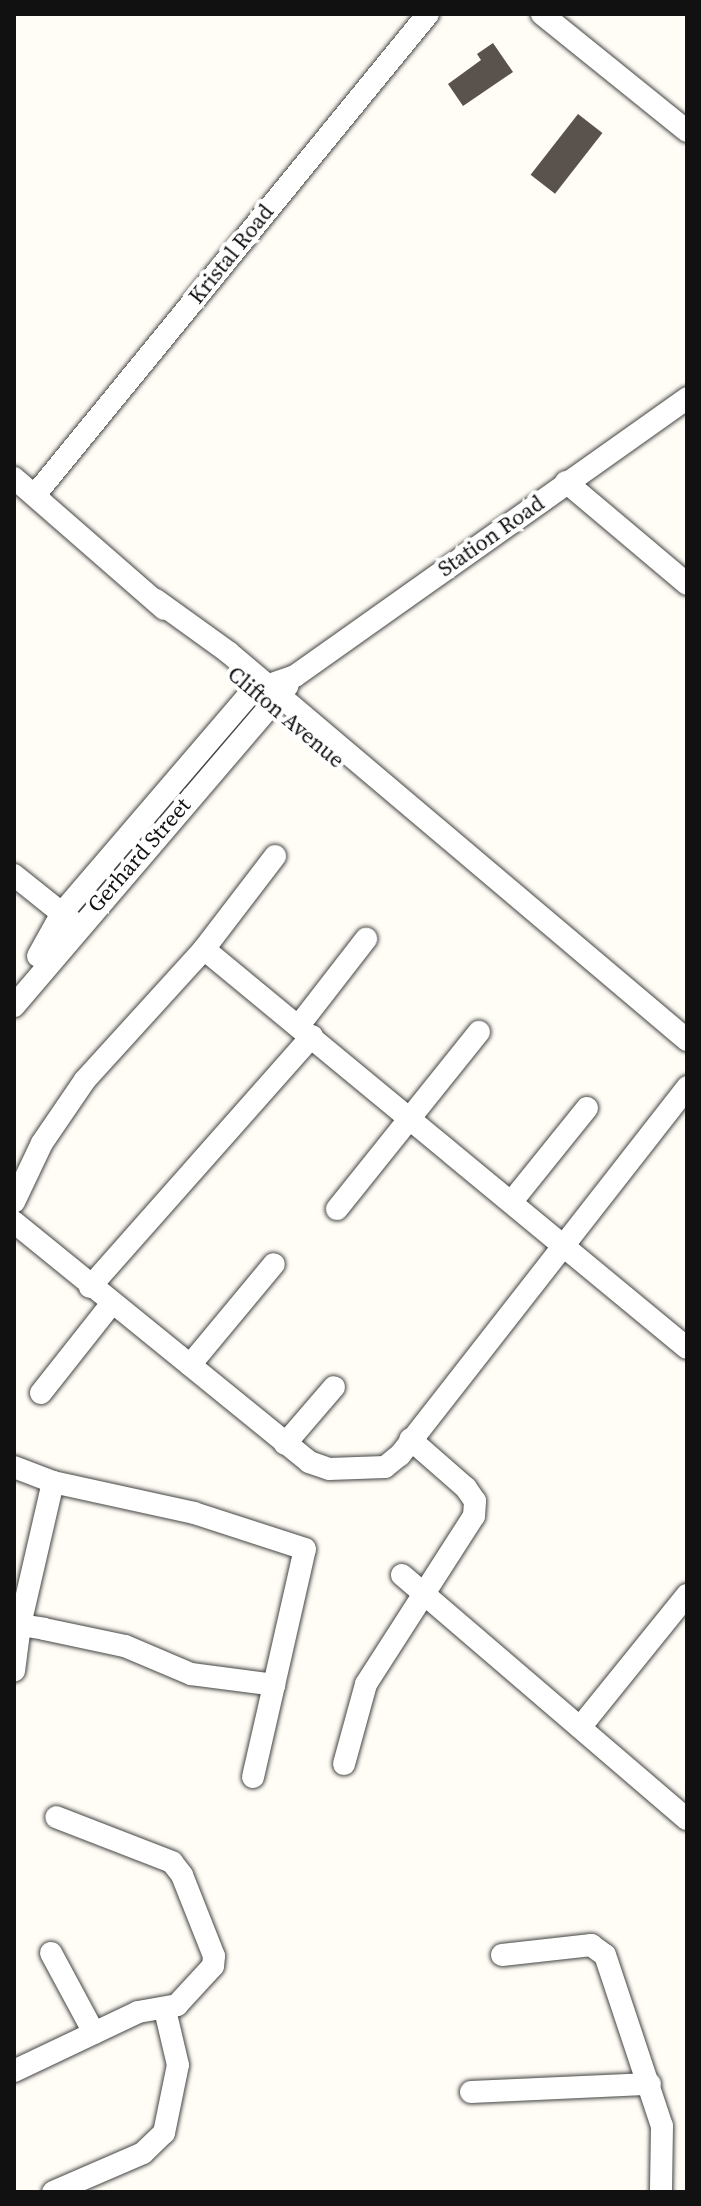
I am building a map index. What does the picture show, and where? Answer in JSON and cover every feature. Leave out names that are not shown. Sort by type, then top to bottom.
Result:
[{"type":"street","name":"Kristal Road","points":[[35,495],[428,14]]},
{"type":"street","points":[[542,14],[687,131]]},
{"type":"street","name":"Station Road","points":[[267,695],[687,398]]},
{"type":"street","name":"Clifton Avenue","points":[[14,478],[267,695],[426,821],[687,1040]]},
{"type":"street","points":[[566,482],[687,584]]},
{"type":"street","name":"Gerhard Street","points":[[14,987],[46,946],[267,695]]},
{"type":"street","points":[[14,1202],[42,1143],[85,1080],[204,949],[275,856]]},
{"type":"street","points":[[14,875],[70,920]]},
{"type":"street","name":"Gerhard Street","points":[[14,1006],[70,920]]},
{"type":"street","points":[[90,1287],[306,1030],[366,939]]},
{"type":"street","points":[[204,949],[513,1200],[687,1348]]},
{"type":"street","points":[[337,1209],[479,1032]]},
{"type":"street","points":[[14,1222],[90,1287],[319,1468],[347,1470],[385,1467],[687,1087]]},
{"type":"street","points":[[513,1200],[587,1108]]},
{"type":"street","points":[[190,1365],[274,1264]]},
{"type":"street","points":[[41,1393],[112,1303]]},
{"type":"street","points":[[285,1444],[334,1387]]},
{"type":"street","points":[[344,1764],[366,1684],[467,1531],[475,1501],[410,1439]]},
{"type":"street","points":[[14,1467],[53,1482],[194,1513],[305,1549],[253,1777]]},
{"type":"street","points":[[14,1671],[17,1625],[53,1482]]},
{"type":"street","points":[[402,1575],[582,1725],[687,1819]]},
{"type":"street","points":[[582,1725],[687,1595]]},
{"type":"street","points":[[17,1625],[125,1646],[191,1674],[274,1685]]},
{"type":"street","points":[[14,2071],[138,2012],[165,2010],[186,1998],[213,1966],[214,1956],[182,1875],[165,1856],[56,1817]]},
{"type":"street","points":[[502,1955],[591,1945],[601,1950],[650,2084],[662,2126],[661,2192]]},
{"type":"street","points":[[51,1953],[94,2033]]},
{"type":"street","points":[[53,2192],[143,2153],[164,2133],[178,2065],[165,2010]]},
{"type":"street","points":[[471,2092],[650,2084]]},
{"type":"building","points":[[493,43],[513,72],[463,106],[448,84],[481,60],[477,54]]},
{"type":"building","points":[[578,114],[602,133],[555,194],[531,175]]}]
